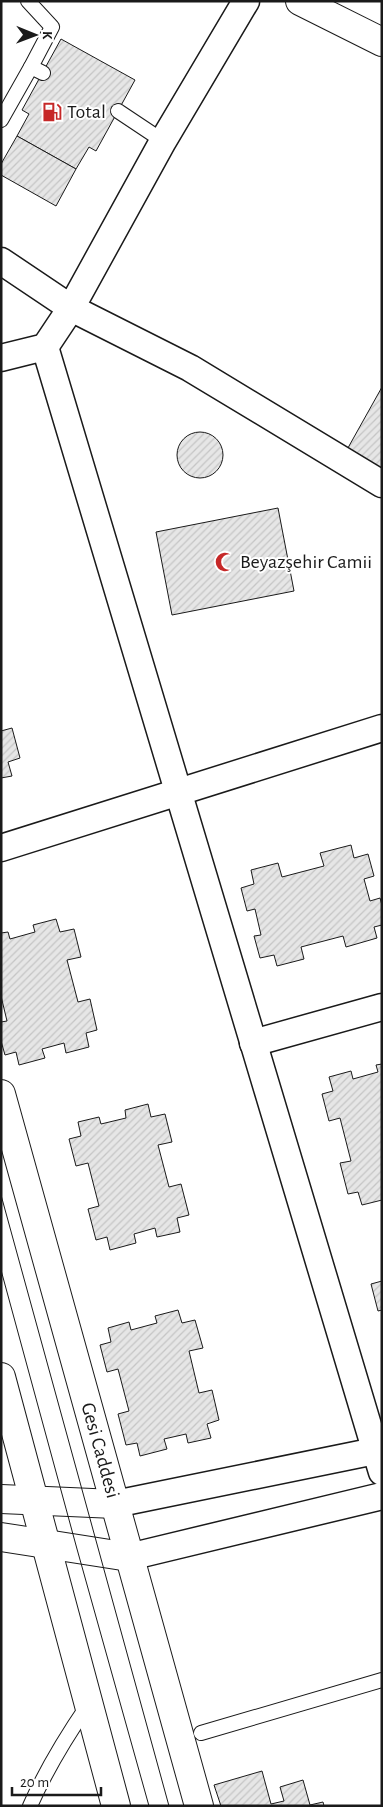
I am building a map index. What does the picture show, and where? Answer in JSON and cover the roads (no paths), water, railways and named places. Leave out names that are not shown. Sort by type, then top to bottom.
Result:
[{"type":"main road","points":[[300,1],[382,42]]},
{"type":"main road","name":"Gesi Caddesi","points":[[1,1094],[199,1806]]},
{"type":"main road","points":[[1,1377],[116,1806]]},
{"type":"main road","points":[[1,1499],[34,1502],[115,1504]]},
{"type":"main road","points":[[1,1537],[129,1557]]},
{"type":"street","points":[[1,358],[45,347],[71,308],[163,141],[246,1]]},
{"type":"street","points":[[1,261],[71,308],[190,368],[382,484]]},
{"type":"street","points":[[45,347],[378,1461],[115,1504]]},
{"type":"street","points":[[1,848],[382,728]]},
{"type":"street","points":[[253,1043],[382,1007]]},
{"type":"street","points":[[129,1557],[382,1496]]},
{"type":"lane","points":[[1,120],[37,70],[52,27],[28,1]]},
{"type":"lane","points":[[118,111],[163,141]]},
{"type":"lane","points":[[201,1733],[382,1680]]},
{"type":"lane","points":[[30,1806],[41,1781],[63,1742],[88,1705]]},
{"type":"tram line","points":[[1,1195],[169,1806]]},
{"type":"tram line","points":[[1,1270],[149,1806]]},
{"type":"place","name":"Total","points":[[52,112]]},
{"type":"place","name":"Beyazşehir Camii","points":[[225,562]]}]
